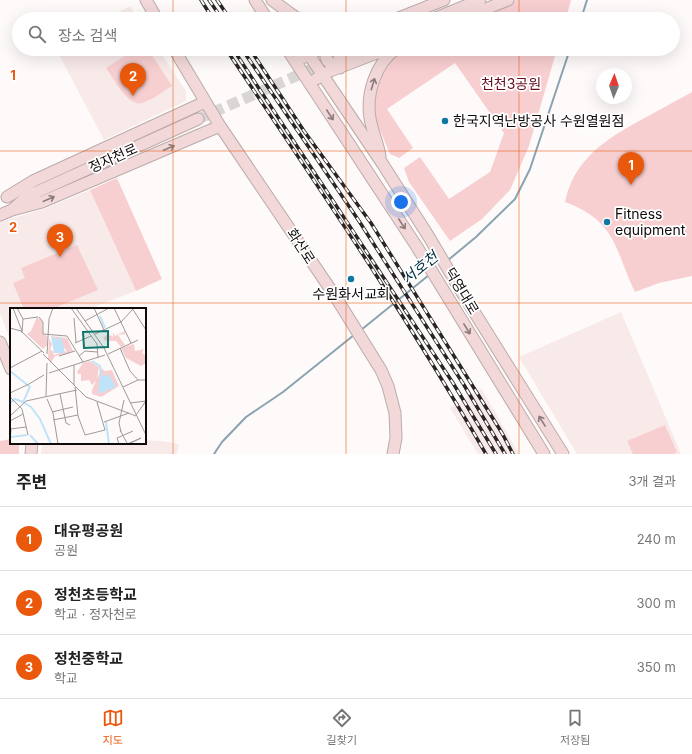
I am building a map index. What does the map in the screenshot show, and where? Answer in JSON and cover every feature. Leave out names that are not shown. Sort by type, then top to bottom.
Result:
[{"type":"street","points":[[146,0],[153,12]]},
{"type":"street","points":[[255,0],[263,12]]},
{"type":"street","points":[[272,0],[280,12]]},
{"type":"street","points":[[272,0],[288,12]]},
{"type":"street","points":[[414,12],[444,0]]},
{"type":"street","points":[[450,12],[480,0]]},
{"type":"street","points":[[478,12],[508,0]]},
{"type":"street","name":"화산로","points":[[178,56],[220,126],[284,219],[339,303],[380,370],[388,386],[393,402],[396,426],[396,438],[393,454]]},
{"type":"street","name":"덕영대로","points":[[292,56],[417,246],[544,454]]},
{"type":"street","points":[[296,62],[303,56]]},
{"type":"street","name":"덕영대로","points":[[310,56],[382,163],[563,454]]},
{"type":"street","points":[[325,56],[326,60],[332,65],[361,56]]},
{"type":"street","points":[[309,82],[322,75],[348,56]]},
{"type":"street","points":[[382,163],[370,117],[370,96],[376,74],[389,56]]},
{"type":"street","points":[[3,198],[33,181],[205,102]]},
{"type":"street","name":"정자천로","points":[[0,215],[12,210],[28,196],[198,119]]},
{"type":"street","points":[[12,210],[42,202],[220,126]]},
{"type":"street","name":"정자천로","points":[[3,198],[28,196]]},
{"type":"street","points":[[0,342],[10,367]]},
{"type":"street","points":[[31,454],[32,444]]},
{"type":"shaded area","points":[[130,6],[134,12],[119,12]]},
{"type":"shaded area","points":[[60,56],[163,56],[186,91],[186,101],[104,140]]},
{"type":"shaded area","points":[[90,190],[136,291],[91,308],[10,308],[10,339],[0,313],[0,222],[47,208]]},
{"type":"shaded area","points":[[621,312],[681,454],[577,454],[519,357]]},
{"type":"shaded area","points":[[481,388],[519,454],[478,454],[450,408]]},
{"type":"shaded area","points":[[146,440],[179,444],[177,454],[41,454],[42,444],[146,444]]},
{"type":"green space","points":[[516,0],[571,0],[568,12],[487,12]]},
{"type":"green space","points":[[125,56],[153,56],[172,86],[146,102],[137,103],[131,101],[121,91],[106,68]]},
{"type":"green space","name":"천천3공원","points":[[394,56],[555,56],[529,146],[510,190],[482,219],[450,241],[409,182],[404,168],[420,157],[449,199],[490,172],[504,133],[455,63],[387,109],[413,148],[399,158],[390,154],[374,116],[378,79]]},
{"type":"green space","points":[[692,92],[692,276],[659,283],[635,292],[618,250],[604,227],[586,212],[565,202],[569,187],[584,162],[604,143],[628,127]]},
{"type":"green space","points":[[117,178],[162,279],[136,291],[90,190]]},
{"type":"green space","points":[[77,245],[98,290],[54,308],[24,308],[13,283],[25,278],[21,268]]},
{"type":"green space","points":[[665,425],[677,452],[673,454],[633,454],[627,441]]},
{"type":"green space","points":[[10,439],[10,444],[19,444],[19,454],[0,454],[0,441]]},
{"type":"waterway","name":"서호천","points":[[583,12],[587,0]]},
{"type":"waterway","name":"서호천","points":[[447,261],[476,237],[515,199],[530,169],[568,56]]},
{"type":"waterway","name":"서호천","points":[[361,330],[429,275]]},
{"type":"waterway","name":"서호천","points":[[214,454],[222,442],[246,417],[283,392],[354,335]]},
{"type":"tunnel","points":[[198,119],[337,58]]},
{"type":"railway","points":[[201,0],[209,12]]},
{"type":"railway","points":[[209,0],[217,12]]},
{"type":"railway","points":[[217,0],[225,12]]},
{"type":"railway","points":[[231,56],[392,300],[456,402],[486,454]]},
{"type":"railway","points":[[238,56],[453,383],[496,454]]},
{"type":"railway","points":[[247,56],[359,221],[464,385],[505,454]]},
{"type":"railway","points":[[255,56],[304,131],[371,223],[502,433],[513,454]]},
{"type":"place","name":"정천초등학교","points":[[133,96]]},
{"type":"place","name":"한국지역난방공사 수원열원점","points":[[445,121]]},
{"type":"place","name":"대유평공원","points":[[631,185]]},
{"type":"place","name":"Fitness equipment","points":[[607,222]]},
{"type":"place","name":"정천중학교","points":[[60,257]]},
{"type":"place","name":"수원화서교회","points":[[351,279]]}]
